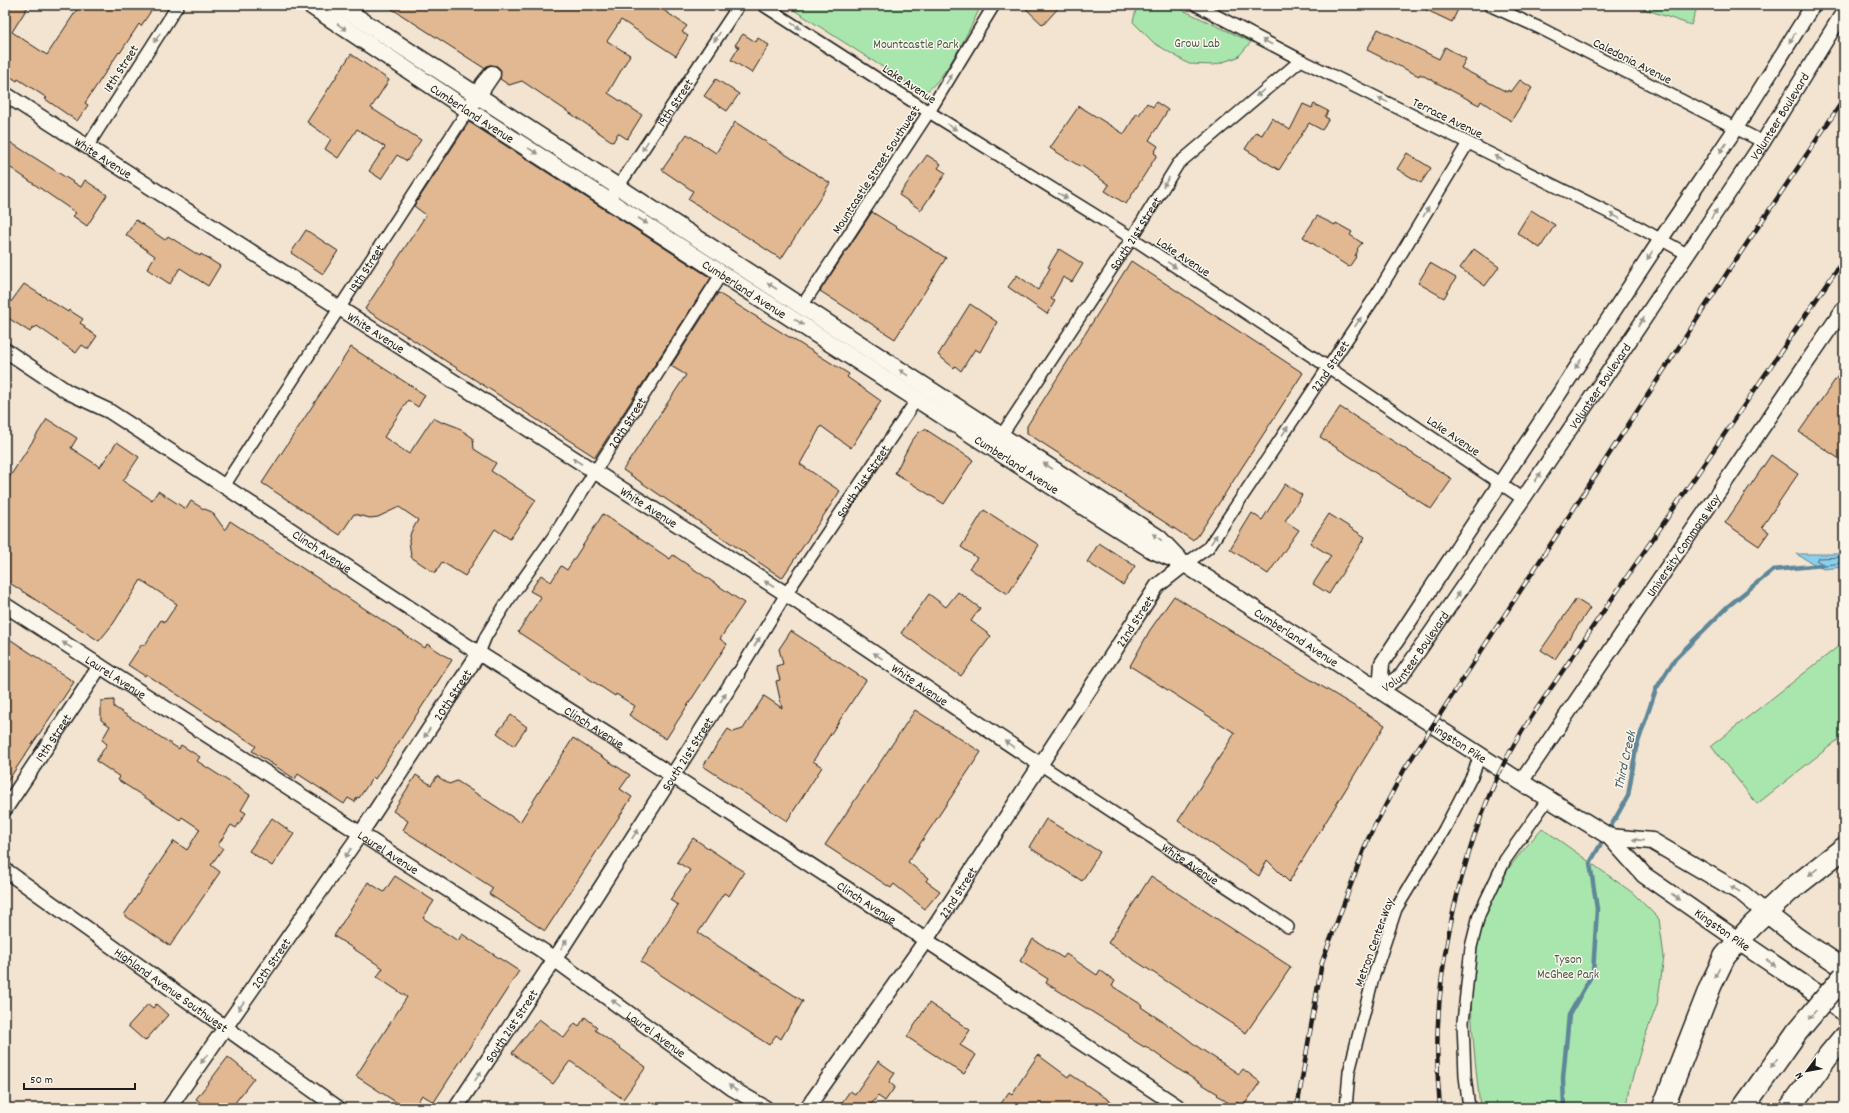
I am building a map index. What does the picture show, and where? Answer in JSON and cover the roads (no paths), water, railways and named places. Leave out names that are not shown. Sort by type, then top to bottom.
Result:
[{"type":"highway","points":[[1663,1108],[1711,985],[1725,956],[1766,913],[1790,891],[1844,848]]},
{"type":"highway","points":[[1743,1108],[1797,1032],[1844,976]]},
{"type":"highway","points":[[1790,1108],[1829,1055],[1844,1038]]},
{"type":"main road","name":"Cumberland Avenue","points":[[310,5],[468,110],[614,193]]},
{"type":"main road","name":"Cumberland Avenue","points":[[338,5],[476,96],[614,193],[726,266],[921,392],[1001,436],[1159,538],[1185,564]]},
{"type":"main road","points":[[468,110],[492,74]]},
{"type":"main road","name":"Cumberland Avenue","points":[[726,266],[802,306],[921,392],[1144,545],[1185,564],[1409,708]]},
{"type":"main road","name":"Kingston Pike","points":[[1409,708],[1521,782],[1610,837],[1644,875],[1844,1012]]},
{"type":"main road","name":"Kingston Pike","points":[[1610,837],[1652,842],[1664,848],[1743,894],[1797,937],[1844,968]]},
{"type":"street","name":"18th Street","points":[[86,147],[178,5]]},
{"type":"street","name":"19th Street","points":[[614,193],[739,5]]},
{"type":"street","name":"Lake Avenue","points":[[763,5],[929,112],[1132,238],[1328,367],[1523,499]]},
{"type":"street","name":"Mountcastle Street Southwest","points":[[802,306],[929,112],[994,5]]},
{"type":"street","name":"Terrace Avenue","points":[[1196,5],[1301,60],[1660,239],[1687,254]]},
{"type":"street","name":"Caledonia Avenue","points":[[1489,5],[1542,29],[1763,142]]},
{"type":"street","name":"Volunteer Boulevard","points":[[1380,690],[1382,662],[1660,239],[1736,128],[1813,5]]},
{"type":"street","name":"Volunteer Boulevard","points":[[1380,690],[1402,675],[1523,499],[1763,142],[1844,11]]},
{"type":"street","name":"South 21st Street","points":[[1001,436],[1132,238],[1178,164],[1301,60]]},
{"type":"street","name":"White Avenue","points":[[5,94],[786,594],[1041,766],[1288,927]]},
{"type":"street","name":"19th Street","points":[[224,486],[468,110]]},
{"type":"street","name":"22nd Street","points":[[807,1108],[926,940],[1041,766],[1157,586],[1208,548],[1377,294],[1468,143]]},
{"type":"street","name":"20th Street","points":[[169,1108],[361,833],[479,653],[486,636],[507,602],[553,537],[726,266]]},
{"type":"street","name":"University Commons Way","points":[[1521,782],[1844,308]]},
{"type":"street","name":"Clinch Avenue","points":[[5,350],[68,392],[109,411],[479,653],[673,776],[926,940],[1176,1107]]},
{"type":"street","name":"South 21st Street","points":[[456,1108],[673,776],[786,594],[921,392]]},
{"type":"street","name":"Laurel Avenue","points":[[5,605],[361,833],[554,959],[733,1088],[766,1108]]},
{"type":"street","name":"19th Street","points":[[5,809],[100,666]]},
{"type":"street","name":"Metron Center Way","points":[[1346,1108],[1349,1072],[1373,978],[1396,909],[1444,830],[1473,774],[1480,755]]},
{"type":"street","points":[[1469,1108],[1465,1076],[1463,1022],[1471,947],[1479,915],[1505,860],[1548,799]]},
{"type":"street","name":"Highland Avenue Southwest","points":[[5,870],[338,1108]]},
{"type":"water","points":[[1796,554],[1844,554],[1844,567],[1823,569]]},
{"type":"waterway","name":"Third Creek","points":[[1564,1108],[1563,1078],[1569,1015],[1593,973],[1597,909],[1590,863],[1628,796],[1636,748],[1656,689],[1675,659],[1727,607],[1773,570],[1822,565]]},
{"type":"railway","points":[[1297,1108],[1322,962],[1368,839],[1404,770],[1729,270],[1844,99]]},
{"type":"railway","points":[[1440,1108],[1437,1039],[1439,1005],[1448,937],[1455,903],[1474,837],[1486,803],[1500,771],[1517,739],[1538,707],[1844,259]]},
{"type":"park label","name":"Grow Lab","points":[[1197,42]]},
{"type":"park label","name":"Mountcastle Park","points":[[916,43]]},
{"type":"park label","name":"Tyson McGhee Park","points":[[1568,966]]}]
